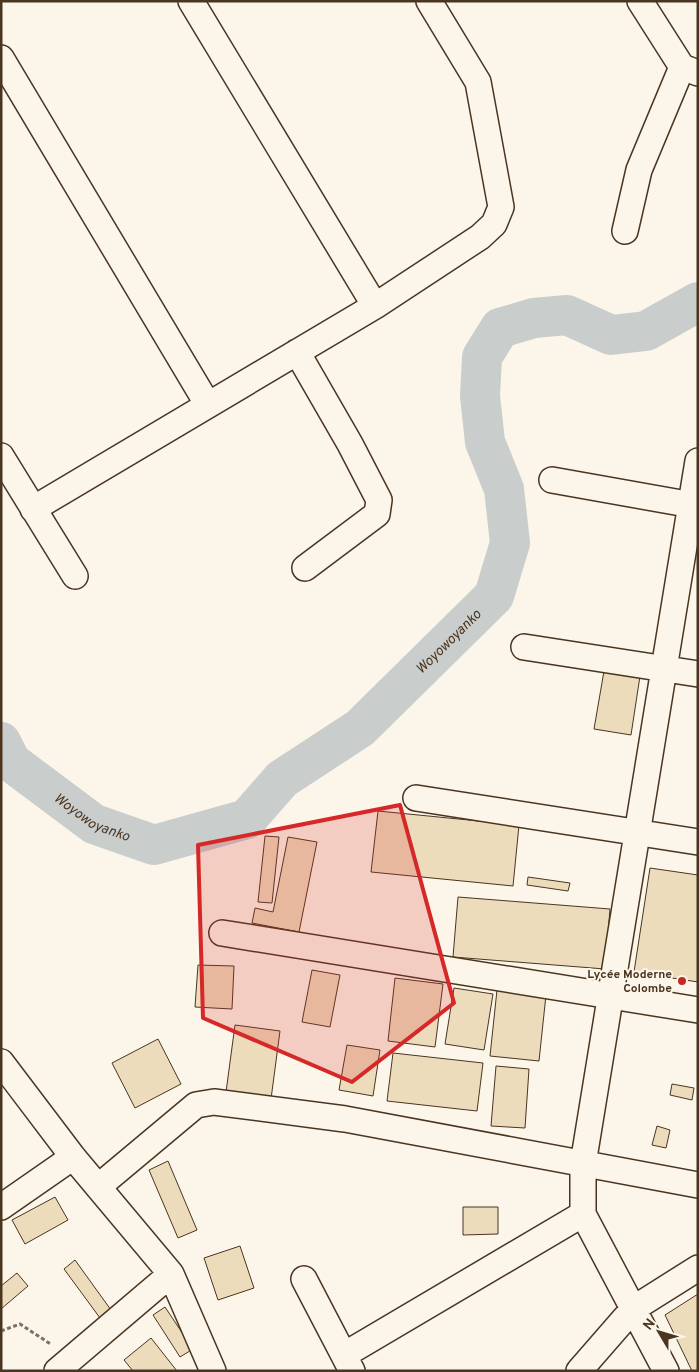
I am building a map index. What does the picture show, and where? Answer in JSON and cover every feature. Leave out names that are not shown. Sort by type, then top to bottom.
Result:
[{"type":"street","points":[[191,1],[375,306]]},
{"type":"street","points":[[33,509],[375,306],[480,237],[494,224],[501,207],[478,82],[429,1]]},
{"type":"street","points":[[625,231],[639,170],[690,70],[640,1]]},
{"type":"street","points":[[1,58],[208,405]]},
{"type":"street","points":[[297,352],[350,444],[379,500],[378,514],[305,568]]},
{"type":"street","points":[[1,456],[75,576]]},
{"type":"street","points":[[666,1371],[583,1214],[583,1164],[664,669],[694,505],[698,461]]},
{"type":"street","points":[[552,480],[694,505]]},
{"type":"street","points":[[524,647],[698,674]]},
{"type":"street","points":[[416,798],[698,842]]},
{"type":"street","points":[[222,933],[698,1010]]},
{"type":"street","points":[[1,1062],[73,1157],[172,1274],[213,1371]]},
{"type":"street","points":[[98,1187],[196,1105],[214,1102],[345,1119],[698,1185]]},
{"type":"street","points":[[1,1207],[73,1157]]},
{"type":"street","points":[[304,1280],[348,1363],[583,1214]]},
{"type":"street","points":[[579,1371],[633,1310],[698,1268]]},
{"type":"street","points":[[64,1364],[172,1274]]},
{"type":"path","points":[[1,1331],[20,1324],[64,1364]]},
{"type":"highlighted area","points":[[400,805],[454,1003],[352,1082],[203,1018],[198,845]]},
{"type":"building","points":[[604,671],[640,676],[631,735],[594,729]]},
{"type":"building","points":[[378,811],[519,825],[513,886],[371,872]]},
{"type":"building","points":[[265,836],[279,837],[272,903],[258,902]]},
{"type":"building","points":[[288,837],[317,842],[299,932],[252,923],[255,908],[273,912]]},
{"type":"building","points":[[650,868],[698,875],[698,982],[634,972]]},
{"type":"building","points":[[528,877],[570,883],[568,891],[527,885]]},
{"type":"building","points":[[458,897],[610,909],[605,969],[453,957]]},
{"type":"building","points":[[198,965],[234,966],[232,1009],[195,1007]]},
{"type":"building","points":[[312,970],[340,975],[330,1027],[302,1022]]},
{"type":"building","points":[[395,978],[443,984],[435,1047],[388,1041]]},
{"type":"building","points":[[454,988],[493,994],[484,1050],[445,1044]]},
{"type":"building","points":[[497,990],[546,995],[539,1061],[490,1056]]},
{"type":"building","points":[[235,1025],[280,1031],[271,1099],[226,1092]]},
{"type":"building","points":[[158,1039],[181,1084],[135,1108],[112,1063]]},
{"type":"building","points":[[347,1045],[380,1050],[373,1096],[339,1090]]},
{"type":"building","points":[[393,1053],[483,1063],[477,1111],[387,1101]]},
{"type":"building","points":[[496,1066],[529,1069],[525,1128],[491,1126]]},
{"type":"building","points":[[672,1084],[694,1088],[692,1100],[670,1095]]},
{"type":"building","points":[[657,1126],[670,1130],[666,1148],[652,1145]]},
{"type":"building","points":[[168,1161],[197,1230],[178,1238],[149,1170]]},
{"type":"building","points":[[55,1197],[68,1220],[25,1244],[12,1220]]},
{"type":"building","points":[[463,1207],[498,1207],[498,1234],[463,1235]]},
{"type":"building","points":[[240,1246],[254,1288],[218,1300],[204,1258]]},
{"type":"building","points":[[75,1260],[111,1310],[100,1318],[64,1269]]},
{"type":"building","points":[[17,1273],[28,1286],[1,1309],[1,1286]]},
{"type":"building","points":[[698,1294],[698,1371],[692,1371],[665,1315]]},
{"type":"building","points":[[165,1307],[193,1349],[180,1357],[153,1315]]},
{"type":"building","points":[[151,1338],[177,1371],[133,1371],[124,1360]]},
{"type":"waterway","name":"Woyowoyanko","points":[[1,742],[11,762],[94,824],[154,845],[247,819],[282,779],[360,728],[494,596],[510,543],[504,489],[485,442],[480,396],[482,357],[500,328],[534,318],[567,315],[611,335],[646,331],[698,302]]},
{"type":"place","name":"Lycée Moderne Colombe","points":[[682,981]]}]
